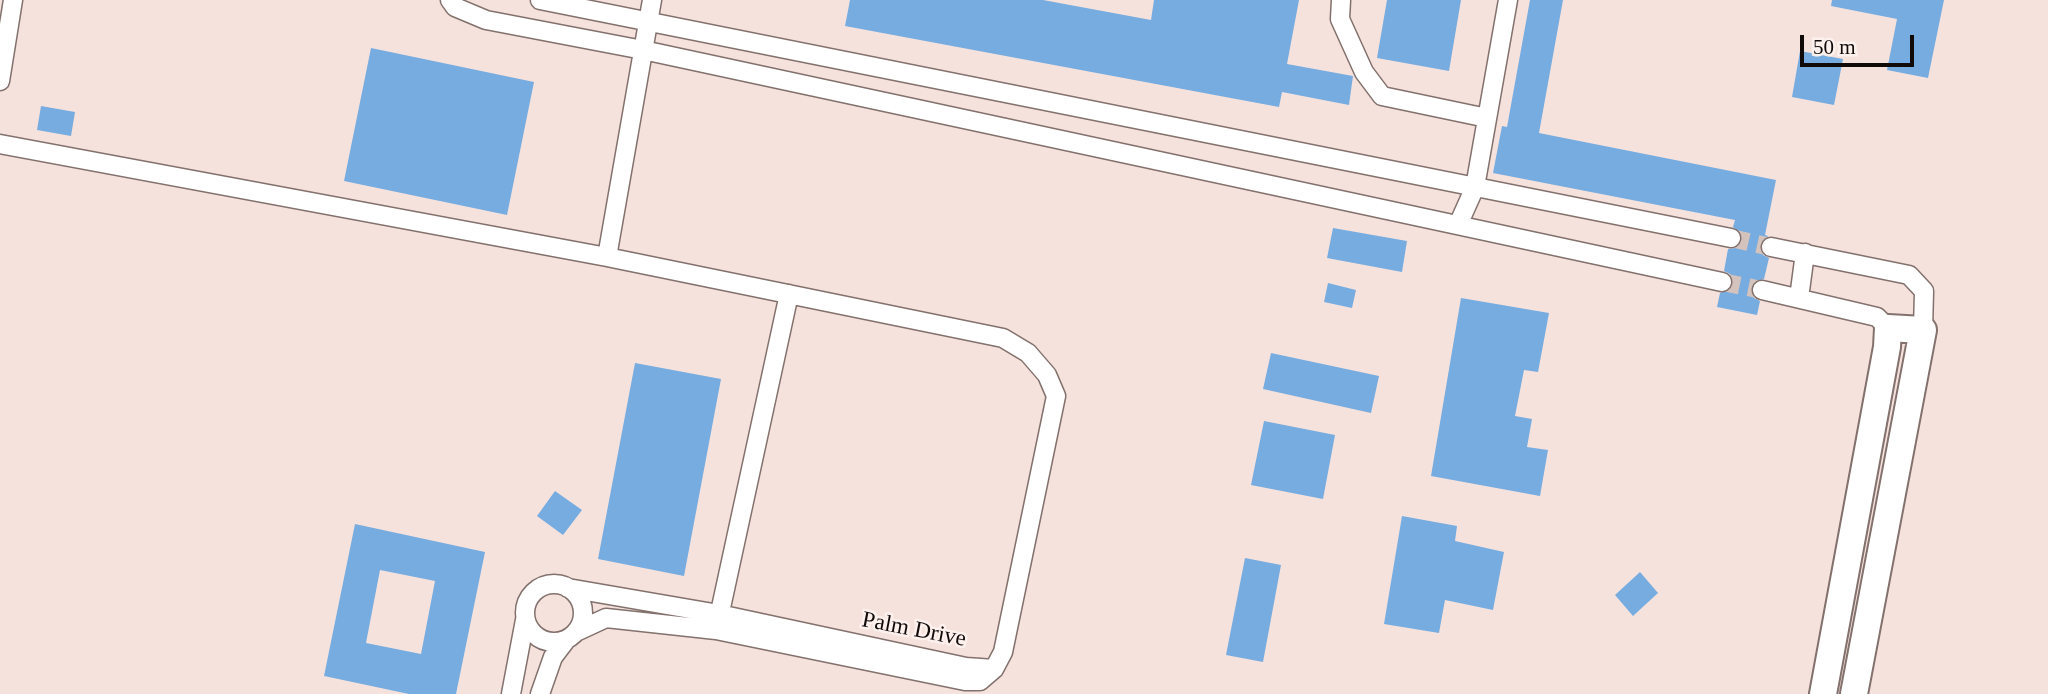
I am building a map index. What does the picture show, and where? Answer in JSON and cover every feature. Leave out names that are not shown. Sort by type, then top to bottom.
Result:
[{"type":"main road","points":[[1823,694],[1887,347],[1888,328],[1923,330],[1854,694]]},
{"type":"street","points":[[0,81],[13,0]]},
{"type":"street","points":[[450,0],[455,7],[486,20],[643,50],[1722,282]]},
{"type":"street","points":[[540,0],[1731,238]]},
{"type":"street","points":[[607,257],[652,0]]},
{"type":"street","points":[[1341,0],[1340,19],[1364,72],[1382,96],[1487,118]]},
{"type":"street","points":[[1458,225],[1475,187],[1508,0]]},
{"type":"street","points":[[0,144],[607,257],[789,294],[717,622]]},
{"type":"street","points":[[1771,247],[1909,275],[1924,291],[1923,330]]},
{"type":"street","points":[[1798,298],[1805,253]]},
{"type":"street","points":[[1762,290],[1877,317],[1888,328]]},
{"type":"street","name":"Palm Drive","points":[[511,694],[525,607],[532,593],[549,584],[965,681],[980,681],[994,669],[1003,652],[1056,396],[1047,375],[1028,353],[1003,338],[789,294]]},
{"type":"street","points":[[540,694],[553,657],[572,635],[583,614],[579,598],[568,588]]},
{"type":"street","name":"Palm Drive","points":[[572,635],[606,618],[717,622]]},
{"type":"street","points":[[525,620],[535,636],[548,642],[572,635]]},
{"type":"building","points":[[850,0],[1043,0],[1151,20],[1154,0],[1299,0],[1287,64],[1353,76],[1349,105],[1282,92],[1279,107],[845,26]]},
{"type":"building","points":[[1387,0],[1461,0],[1449,71],[1377,58]]},
{"type":"building","points":[[1530,0],[1563,0],[1539,133],[1776,180],[1765,235],[1768,236],[1760,245],[1763,255],[1769,258],[1764,279],[1754,282],[1751,288],[1754,298],[1760,301],[1757,315],[1717,307],[1720,293],[1730,290],[1733,284],[1730,274],[1724,271],[1728,249],[1735,248],[1742,241],[1741,234],[1733,227],[1735,220],[1493,173],[1502,126],[1507,127]]},
{"type":"building","points":[[1832,0],[1944,0],[1928,78],[1887,70],[1897,19],[1831,6]]},
{"type":"building","points":[[371,48],[534,82],[507,215],[344,181]]},
{"type":"building","points":[[1800,51],[1843,59],[1834,105],[1792,97]]},
{"type":"building","points":[[41,106],[75,112],[71,136],[37,130]]},
{"type":"building","points":[[1333,228],[1407,241],[1402,272],[1327,258]]},
{"type":"building","points":[[1328,283],[1356,290],[1352,308],[1324,302]]},
{"type":"building","points":[[1461,298],[1549,313],[1538,372],[1524,370],[1515,416],[1532,419],[1527,447],[1548,450],[1540,496],[1431,476]]},
{"type":"building","points":[[1271,353],[1379,376],[1371,413],[1263,389]]},
{"type":"building","points":[[635,363],[721,379],[684,576],[598,559]]},
{"type":"building","points":[[1264,421],[1335,435],[1323,499],[1251,485]]},
{"type":"building","points":[[555,491],[582,510],[563,535],[537,516]]},
{"type":"building","points":[[1402,516],[1457,526],[1455,541],[1504,552],[1493,610],[1445,600],[1439,633],[1384,624]]},
{"type":"building","points":[[355,524],[485,552],[456,694],[409,694],[324,676]],"holes":[[[380,570],[435,581],[421,654],[366,643]]]},
{"type":"building","points":[[1245,558],[1281,565],[1263,662],[1226,655]]},
{"type":"building","points":[[1640,572],[1658,593],[1633,616],[1615,595]]},
{"type":"tunnel","points":[[1731,238],[1771,247]]},
{"type":"tunnel","points":[[1722,282],[1762,290]]}]
